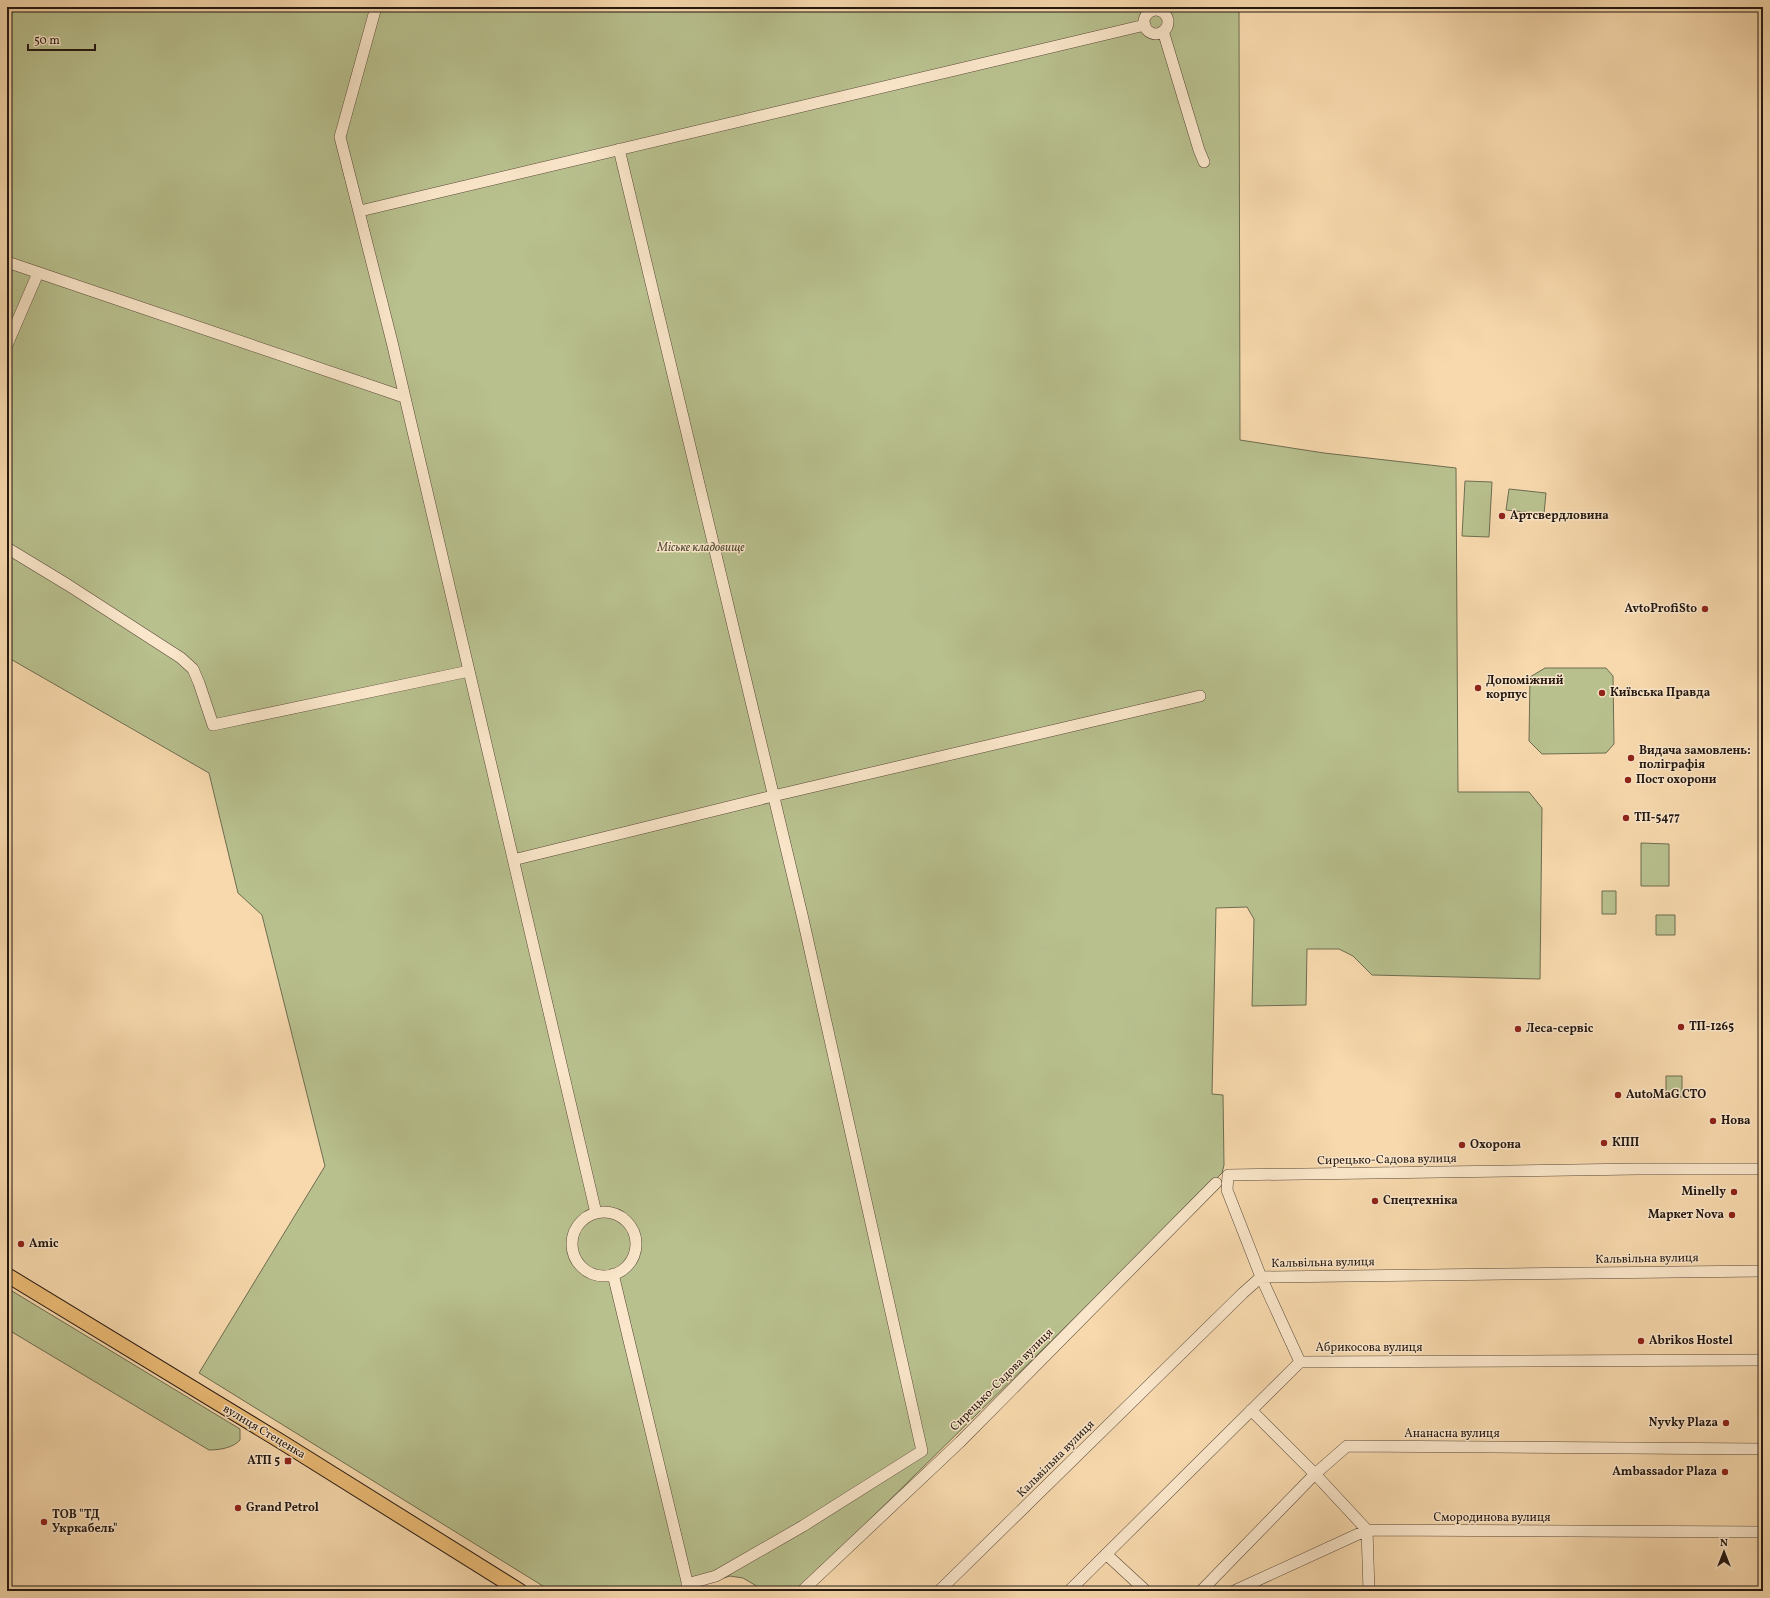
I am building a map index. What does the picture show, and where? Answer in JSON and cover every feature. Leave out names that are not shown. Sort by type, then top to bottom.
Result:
[{"type":"main road","name":"вулиця Стеценка","points":[[7,1275],[280,1441],[520,1591]]},
{"type":"street","points":[[376,7],[340,138],[360,211],[596,1213]]},
{"type":"street","points":[[1151,11],[1162,11],[1167,17],[1167,25],[1163,31],[1152,33],[1145,25],[1145,17],[1151,11]]},
{"type":"street","points":[[360,211],[1145,25]]},
{"type":"street","points":[[1163,31],[1204,162]]},
{"type":"street","points":[[613,1274],[688,1588],[716,1576],[803,1526],[922,1451],[804,926],[619,150]]},
{"type":"street","points":[[7,262],[404,397]]},
{"type":"street","points":[[7,345],[38,273]]},
{"type":"street","points":[[7,548],[182,658],[192,669],[199,683],[213,725],[469,671]]},
{"type":"street","points":[[513,860],[773,796],[1200,696]]},
{"type":"street","name":"Сирецько-Садова вулиця","points":[[1261,1277],[1227,1190],[1228,1175],[1637,1169],[1763,1169]]},
{"type":"street","name":"Сирецько-Садова вулиця","points":[[802,1591],[960,1442],[1216,1183]]},
{"type":"street","points":[[607,1212],[626,1220],[632,1229],[635,1238],[636,1247],[633,1256],[622,1270],[613,1274],[599,1275],[586,1270],[579,1264],[574,1255],[572,1244],[574,1234],[579,1224],[586,1217],[596,1213],[607,1212]]},
{"type":"street","name":"Кальвільна вулиця","points":[[939,1591],[1261,1277],[1763,1271]]},
{"type":"street","points":[[1261,1277],[1300,1362]]},
{"type":"street","name":"Абрикосова вулиця","points":[[1069,1591],[1300,1362],[1763,1360]]},
{"type":"street","points":[[1251,1410],[1368,1530],[1369,1591]]},
{"type":"street","name":"Ананасна вулиця","points":[[1201,1591],[1315,1474],[1347,1446],[1763,1449]]},
{"type":"street","name":"Смородинова вулиця","points":[[1234,1591],[1368,1530],[1763,1532]]},
{"type":"street","points":[[1106,1554],[1146,1591]]},
{"type":"green space","name":"Міське кладовище","points":[[7,7],[1239,7],[1240,440],[1324,453],[1456,468],[1458,792],[1529,792],[1542,808],[1540,979],[1372,975],[1353,956],[1339,949],[1307,949],[1306,1005],[1252,1006],[1254,919],[1247,907],[1216,908],[1212,1094],[1223,1095],[1224,1165],[1222,1173],[854,1535],[795,1591],[765,1591],[743,1578],[730,1576],[698,1586],[699,1591],[551,1591],[199,1373],[325,1166],[262,915],[238,893],[209,773],[7,657]]},
{"type":"green space","points":[[1465,481],[1492,482],[1489,537],[1462,536]]},
{"type":"green space","points":[[1509,489],[1546,493],[1544,514],[1506,510]]},
{"type":"green space","points":[[1545,668],[1606,668],[1613,676],[1614,744],[1606,753],[1542,754],[1529,741],[1530,677]]},
{"type":"green space","points":[[1641,843],[1669,844],[1669,886],[1641,886]]},
{"type":"green space","points":[[1602,891],[1616,891],[1616,914],[1602,914]]},
{"type":"green space","points":[[1656,915],[1675,915],[1675,935],[1656,935]]},
{"type":"green space","points":[[1666,1076],[1682,1076],[1682,1097],[1666,1097]]},
{"type":"green space","points":[[7,1288],[240,1429],[240,1440],[230,1447],[209,1450],[7,1329]]},
{"type":"place","name":"Артсвердловина","points":[[1502,516]]},
{"type":"place","name":"AvtoProfiSto","points":[[1705,609]]},
{"type":"place","name":"Допоміжний корпус","points":[[1478,688]]},
{"type":"place","name":"Київська Правда","points":[[1602,693]]},
{"type":"place","name":"Видача замовлень: поліграфія","points":[[1631,758]]},
{"type":"place","name":"Пост охорони","points":[[1628,780]]},
{"type":"place","name":"ТП-5477","points":[[1626,818]]},
{"type":"place","name":"ТП-1265","points":[[1681,1027]]},
{"type":"place","name":"Леса-сервіс","points":[[1518,1029]]},
{"type":"place","name":"AutoMaG СТО","points":[[1618,1095]]},
{"type":"place","name":"Нова","points":[[1713,1121]]},
{"type":"place","name":"КПП","points":[[1604,1143]]},
{"type":"place","name":"Охорона","points":[[1462,1145]]},
{"type":"place","name":"Minelly","points":[[1734,1192]]},
{"type":"place","name":"Спецтехніка","points":[[1375,1201]]},
{"type":"place","name":"Маркет Nova","points":[[1732,1215]]},
{"type":"place","name":"Amic","points":[[21,1244]]},
{"type":"place","name":"Abrikos Hostel","points":[[1641,1341]]},
{"type":"place","name":"Nyvky Plaza","points":[[1726,1423]]},
{"type":"place","name":"АТП 5","points":[[288,1461]]},
{"type":"place","name":"Ambassador Plaza","points":[[1725,1472]]},
{"type":"place","name":"Grand Petrol","points":[[238,1508]]},
{"type":"place","name":"ТОВ \"ТД Укркабель\"","points":[[44,1522]]}]
